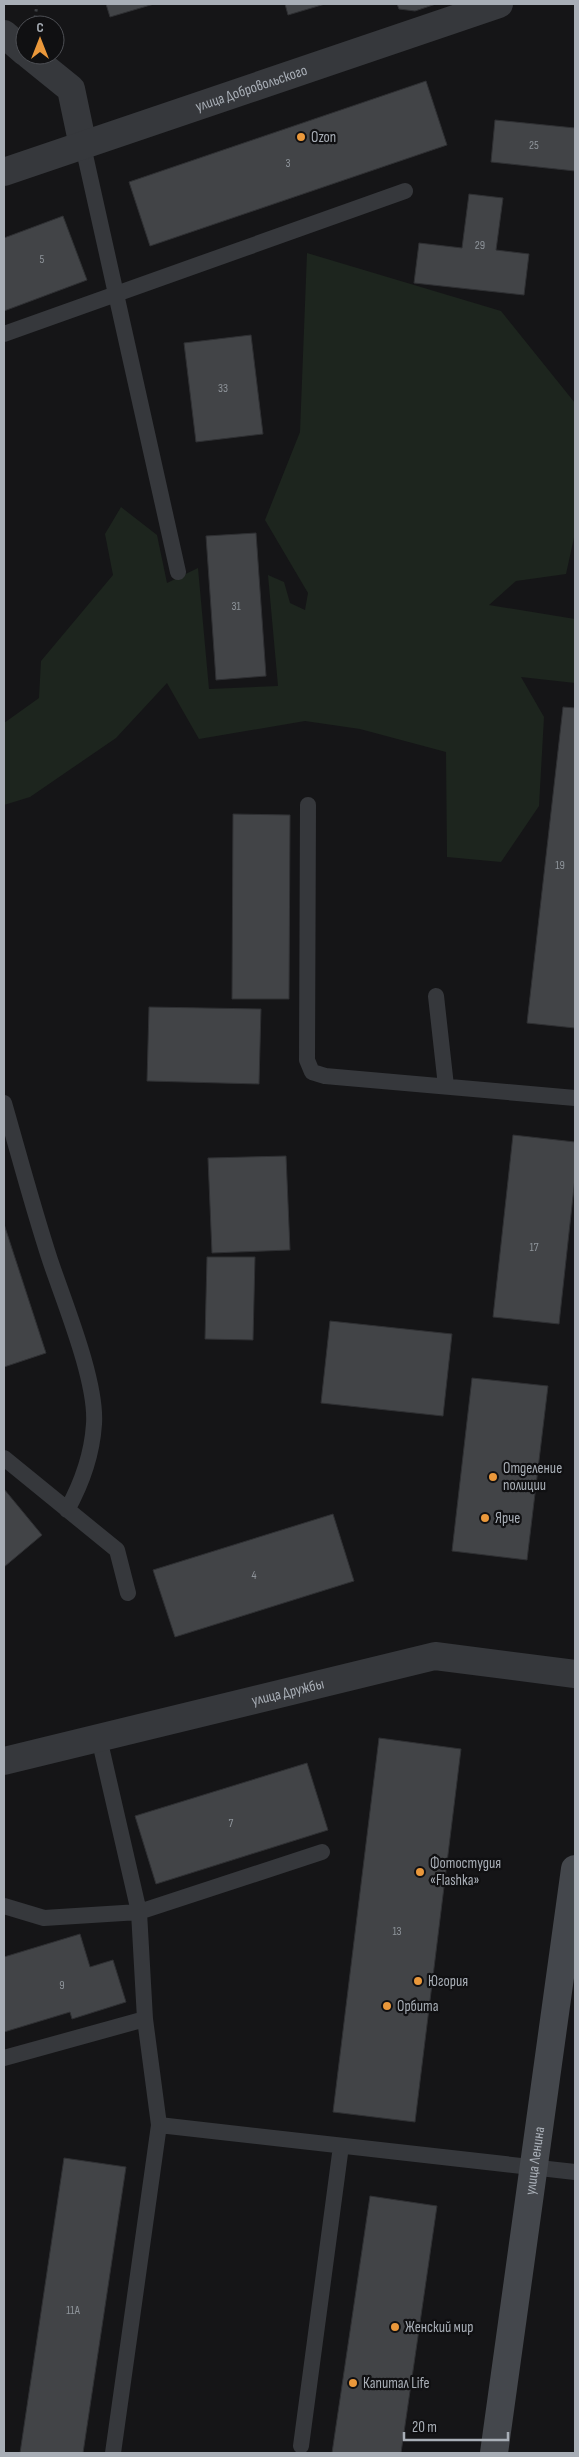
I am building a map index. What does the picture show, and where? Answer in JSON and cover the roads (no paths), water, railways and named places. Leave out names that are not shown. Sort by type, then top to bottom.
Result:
[{"type":"main road","name":"улица Ленина","points":[[494,2453],[575,1869]]},
{"type":"street","name":"улица Добровольского","points":[[4,172],[499,4]]},
{"type":"street","points":[[4,34],[15,43]]},
{"type":"street","points":[[41,65],[71,89],[83,146]]},
{"type":"street","name":"улица Дружбы","points":[[4,1761],[435,1656],[575,1674]]},
{"type":"lane","points":[[83,146],[178,572]]},
{"type":"lane","points":[[4,334],[404,191]]},
{"type":"lane","points":[[308,805],[307,1060],[312,1072],[325,1076],[575,1098]]},
{"type":"lane","points":[[436,996],[446,1086]]},
{"type":"lane","points":[[4,1103],[50,1261],[76,1338],[92,1397],[95,1422],[91,1452],[81,1484],[67,1510]]},
{"type":"lane","points":[[4,1458],[117,1550],[128,1593]]},
{"type":"lane","points":[[99,1738],[139,1912],[145,2019],[159,2124],[113,2453]]},
{"type":"lane","points":[[4,1906],[44,1918],[139,1912],[322,1852]]},
{"type":"lane","points":[[4,2058],[145,2019]]},
{"type":"lane","points":[[159,2124],[575,2172]]},
{"type":"lane","points":[[301,2446],[341,2146]]},
{"type":"place","name":"Ozon","points":[[301,137]]},
{"type":"place","name":"Отделение полиции","points":[[493,1477]]},
{"type":"place","name":"Ярче","points":[[485,1518]]},
{"type":"place","name":"Фотостудия «Flashka»","points":[[420,1872]]},
{"type":"place","name":"Югория","points":[[418,1981]]},
{"type":"place","name":"Орбита","points":[[387,2006]]},
{"type":"place","name":"Женский мир","points":[[395,2327]]},
{"type":"place","name":"Капитал Life","points":[[353,2383]]}]
